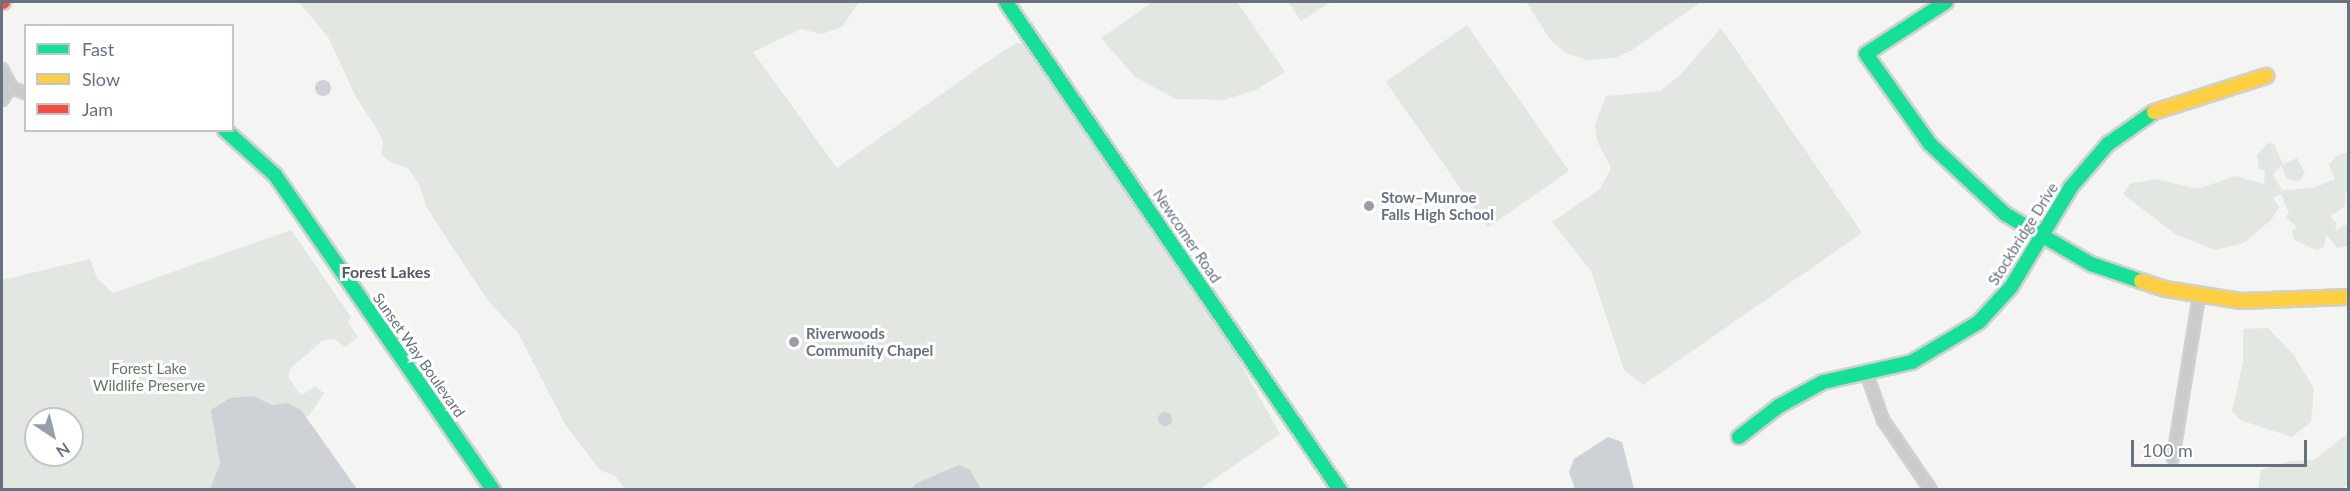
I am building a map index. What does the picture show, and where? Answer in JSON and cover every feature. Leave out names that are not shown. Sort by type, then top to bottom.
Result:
[{"type":"street","name":"Newcomer Road","points":[[1006,2],[1340,489]]},
{"type":"street","points":[[1946,2],[1866,54],[1917,128],[1944,160],[2005,214],[2041,237],[2115,273],[2199,296],[2289,302],[2349,297]]},
{"type":"street","points":[[2,69],[6,85],[2,100]]},
{"type":"street","name":"Stockbridge Drive","points":[[1739,437],[1799,393],[1823,382],[1930,354],[1979,321],[2011,287],[2088,165],[2126,129],[2171,104],[2266,76]]},
{"type":"street","points":[[6,85],[24,92]]},
{"type":"street","name":"Sunset Way Boulevard","points":[[227,132],[275,175],[493,489]]},
{"type":"street","points":[[2173,458],[2199,296]]},
{"type":"street","points":[[1866,372],[1883,420],[1931,489]]},
{"type":"green space","points":[[299,2],[859,2],[842,27],[821,34],[801,29],[753,52],[837,168],[1016,43],[1026,44],[1227,339],[1280,434],[1200,489],[625,489],[615,476],[600,470],[566,426],[518,333],[490,303],[464,265],[427,208],[419,184],[409,169],[390,162],[381,154],[383,142],[356,97],[328,37]]},
{"type":"green space","points":[[1153,2],[1237,2],[1285,72],[1256,90],[1224,100],[1176,99],[1135,77],[1101,38]]},
{"type":"green space","points":[[1288,2],[1331,2],[1301,21]]},
{"type":"green space","points":[[1526,2],[1701,2],[1632,50],[1615,58],[1587,60],[1565,53],[1550,39]]},
{"type":"green space","points":[[1467,25],[1569,171],[1488,228],[1386,82]]},
{"type":"green space","points":[[1721,28],[1862,233],[1643,385],[1624,370],[1591,271],[1552,222],[1600,189],[1611,168],[1597,141],[1595,125],[1606,96],[1660,91],[1682,73]]},
{"type":"green space","points":[[2268,143],[2274,144],[2283,164],[2297,158],[2305,173],[2300,181],[2287,179],[2281,166],[2273,174],[2282,190],[2313,188],[2335,179],[2329,165],[2336,156],[2348,152],[2348,195],[2346,192],[2345,207],[2330,216],[2337,223],[2335,231],[2348,223],[2348,246],[2337,248],[2326,234],[2324,247],[2317,250],[2294,240],[2292,231],[2297,227],[2286,217],[2289,213],[2281,194],[2273,198],[2279,207],[2271,220],[2244,243],[2215,250],[2175,234],[2123,194],[2130,184],[2155,179],[2198,189],[2235,176],[2264,184],[2265,171],[2259,169],[2257,155]]},
{"type":"green space","name":"Forest Lake Wildlife Preserve","points":[[291,230],[351,317],[348,322],[358,337],[345,347],[334,339],[322,341],[291,368],[288,376],[298,392],[302,395],[315,386],[324,393],[308,417],[288,403],[272,405],[254,396],[236,398],[351,489],[2,489],[2,280],[90,259],[97,278],[113,293]]},
{"type":"green space","points":[[2268,328],[2293,354],[2314,389],[2311,422],[2292,437],[2240,420],[2232,411],[2243,363],[2243,329]]},
{"type":"green space","points":[[2348,433],[2348,484],[2341,489],[2258,489],[2261,470],[2290,461],[2314,460]]},
{"type":"shaded area","points":[[323,80],[329,82],[331,88],[329,94],[323,96],[317,94],[315,88],[317,82]]},
{"type":"shaded area","points":[[254,396],[272,405],[288,403],[301,410],[357,489],[210,489],[220,464],[211,410],[230,398]]},
{"type":"shaded area","points":[[1162,412],[1168,412],[1172,419],[1168,426],[1162,426],[1158,422],[1158,416]]},
{"type":"shaded area","points":[[1608,437],[1622,442],[1634,489],[1575,489],[1569,472],[1574,459]]},
{"type":"shaded area","points":[[959,465],[970,470],[981,489],[911,489],[917,483]]},
{"type":"traffic: fast","points":[[1006,2],[1340,490]]},
{"type":"traffic: fast","points":[[1946,2],[1866,54],[1930,144],[2005,214],[2091,264],[2141,281]]},
{"type":"traffic: fast","points":[[1739,437],[1779,406],[1823,382],[1912,362],[1979,322],[2011,287],[2071,187],[2108,144],[2154,112]]},
{"type":"traffic: fast","points":[[227,132],[275,175],[493,490]]},
{"type":"traffic: slow","points":[[2154,112],[2266,76]]},
{"type":"traffic: slow","points":[[2141,281],[2166,289],[2241,301],[2348,297]]},
{"type":"place","name":"Stow–Munroe Falls High School","points":[[1369,206]]},
{"type":"place","name":"Riverwoods Community Chapel","points":[[794,342]]},
{"type":"district","name":"Forest Lakes","points":[[386,272]]}]
